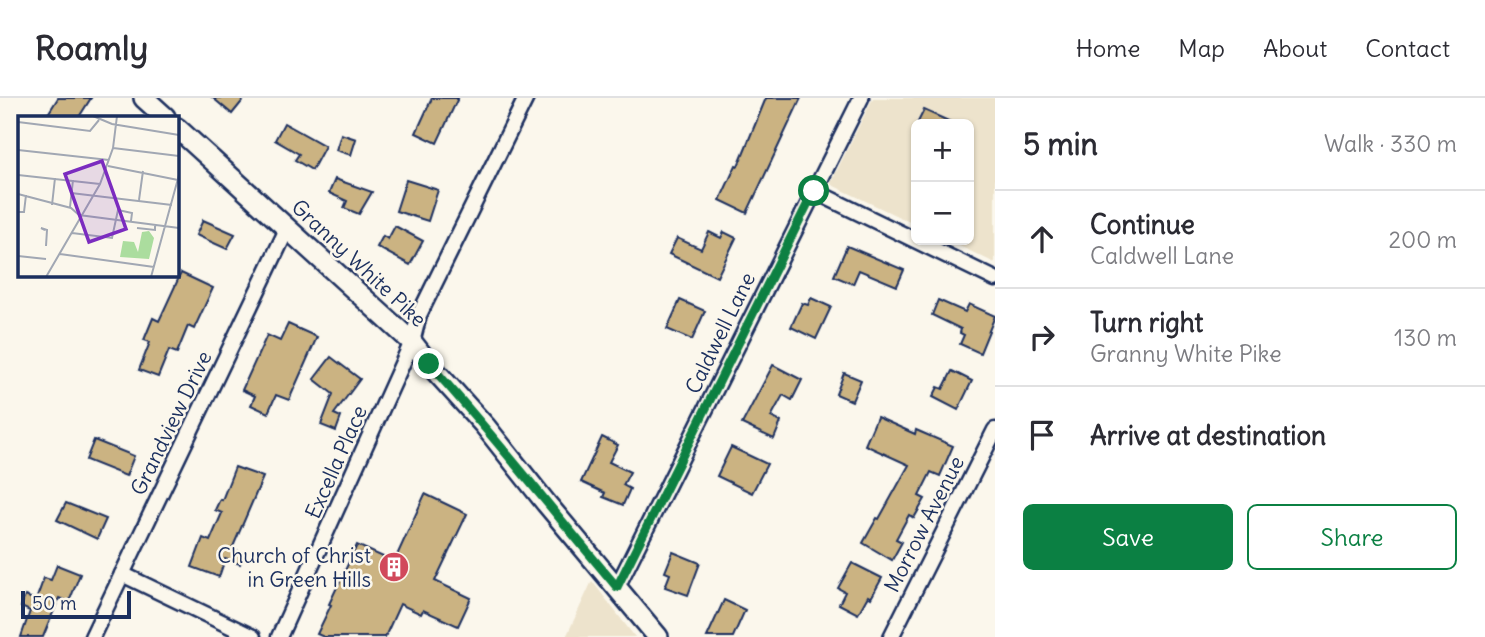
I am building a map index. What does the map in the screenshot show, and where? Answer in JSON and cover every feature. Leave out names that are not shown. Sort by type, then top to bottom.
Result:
[{"type":"main road","points":[[144,98],[164,116]]},
{"type":"main road","name":"Granny White Pike","points":[[178,129],[412,342],[485,426],[658,637]]},
{"type":"street","points":[[412,342],[419,314],[526,98]]},
{"type":"street","name":"Caldwell Lane","points":[[617,587],[861,98]]},
{"type":"street","points":[[814,191],[995,279]]},
{"type":"street","name":"Grandview Drive","points":[[92,637],[288,227]]},
{"type":"street","name":"Excella Place","points":[[279,637],[412,342]]},
{"type":"street","name":"Morrow Avenue","points":[[891,637],[995,430]]},
{"type":"street","points":[[122,574],[253,637]]},
{"type":"shaded area","points":[[873,98],[995,98],[995,263],[957,245],[974,245],[974,119],[911,119],[911,223],[830,184]]},
{"type":"shaded area","points":[[592,581],[635,637],[566,637]]},
{"type":"building","points":[[58,98],[91,98],[80,116],[47,116]]},
{"type":"building","points":[[213,98],[245,98],[232,114]]},
{"type":"building","points":[[432,98],[458,98],[437,143],[416,133]]},
{"type":"building","points":[[766,98],[801,98],[747,213],[720,200],[736,165],[738,166]]},
{"type":"building","points":[[924,110],[944,119],[920,119]]},
{"type":"building","points":[[284,123],[325,146],[312,170],[295,160],[299,154],[275,140]]},
{"type":"building","points":[[341,134],[356,139],[351,155],[336,150]]},
{"type":"building","points":[[335,179],[372,192],[359,214],[344,208],[347,201],[329,193]]},
{"type":"building","points":[[406,180],[438,190],[428,221],[396,211]]},
{"type":"building","points":[[203,220],[235,234],[227,249],[196,235]]},
{"type":"building","points":[[395,226],[423,241],[410,265],[377,247],[383,236],[388,239]]},
{"type":"building","points":[[709,232],[721,238],[724,232],[736,238],[717,277],[669,254],[677,238],[701,249]]},
{"type":"building","points":[[847,246],[904,270],[897,286],[859,270],[853,284],[834,276]]},
{"type":"building","points":[[181,273],[213,288],[194,329],[188,326],[177,353],[169,350],[158,377],[139,370],[150,342],[144,340],[153,318],[159,321]]},
{"type":"building","points":[[811,298],[831,307],[816,339],[791,327],[802,303],[808,305]]},
{"type":"building","points":[[680,300],[705,311],[692,340],[667,329]]},
{"type":"building","points":[[938,300],[965,312],[969,304],[995,316],[980,353],[960,344],[964,335],[960,333],[961,329],[932,315]]},
{"type":"building","points":[[288,324],[317,337],[289,400],[276,395],[268,413],[251,405],[255,396],[242,390],[267,335],[280,341]]},
{"type":"building","points":[[331,357],[360,379],[334,414],[341,417],[336,431],[321,425],[333,394],[314,379]]},
{"type":"building","points":[[773,365],[802,380],[792,400],[783,395],[771,417],[781,422],[774,439],[742,424]]},
{"type":"building","points":[[952,371],[972,381],[958,410],[933,397],[938,387],[943,389]]},
{"type":"building","points":[[844,373],[861,380],[852,401],[836,394]]},
{"type":"building","points":[[877,417],[915,434],[916,430],[953,446],[940,476],[931,472],[919,496],[925,499],[914,518],[909,515],[896,539],[902,542],[892,560],[863,543],[909,465],[865,445]]},
{"type":"building","points":[[602,437],[618,445],[609,462],[630,472],[623,485],[630,489],[623,505],[603,497],[605,493],[581,482]]},
{"type":"building","points":[[94,440],[134,456],[126,476],[86,460]]},
{"type":"building","points":[[731,447],[767,464],[752,493],[717,476]]},
{"type":"building","points":[[235,467],[263,477],[232,549],[244,554],[240,564],[225,559],[219,577],[192,567],[203,538],[210,541],[222,513],[215,510],[220,499],[222,500]]},
{"type":"building","name":"Church of Christ in Green Hills","points":[[425,494],[467,514],[435,581],[471,598],[458,626],[423,610],[421,614],[400,604],[385,637],[324,637],[317,634],[357,545],[394,562]]},
{"type":"building","points":[[66,503],[106,519],[97,539],[57,520]]},
{"type":"building","points":[[673,552],[700,563],[688,595],[665,587],[670,574],[665,572]]},
{"type":"building","points":[[852,563],[882,578],[858,614],[839,604],[845,592],[838,588]]},
{"type":"building","points":[[57,565],[80,574],[69,602],[59,598],[43,637],[21,637],[30,611],[21,607],[25,596],[36,600],[44,578],[51,580]]},
{"type":"building","points":[[724,600],[745,610],[733,637],[707,637]]},
{"type":"place","name":"Church of Christ in Green Hills","points":[[394,567]]},
{"type":"route","points":[[429,364],[485,426],[617,587],[814,191]]}]
